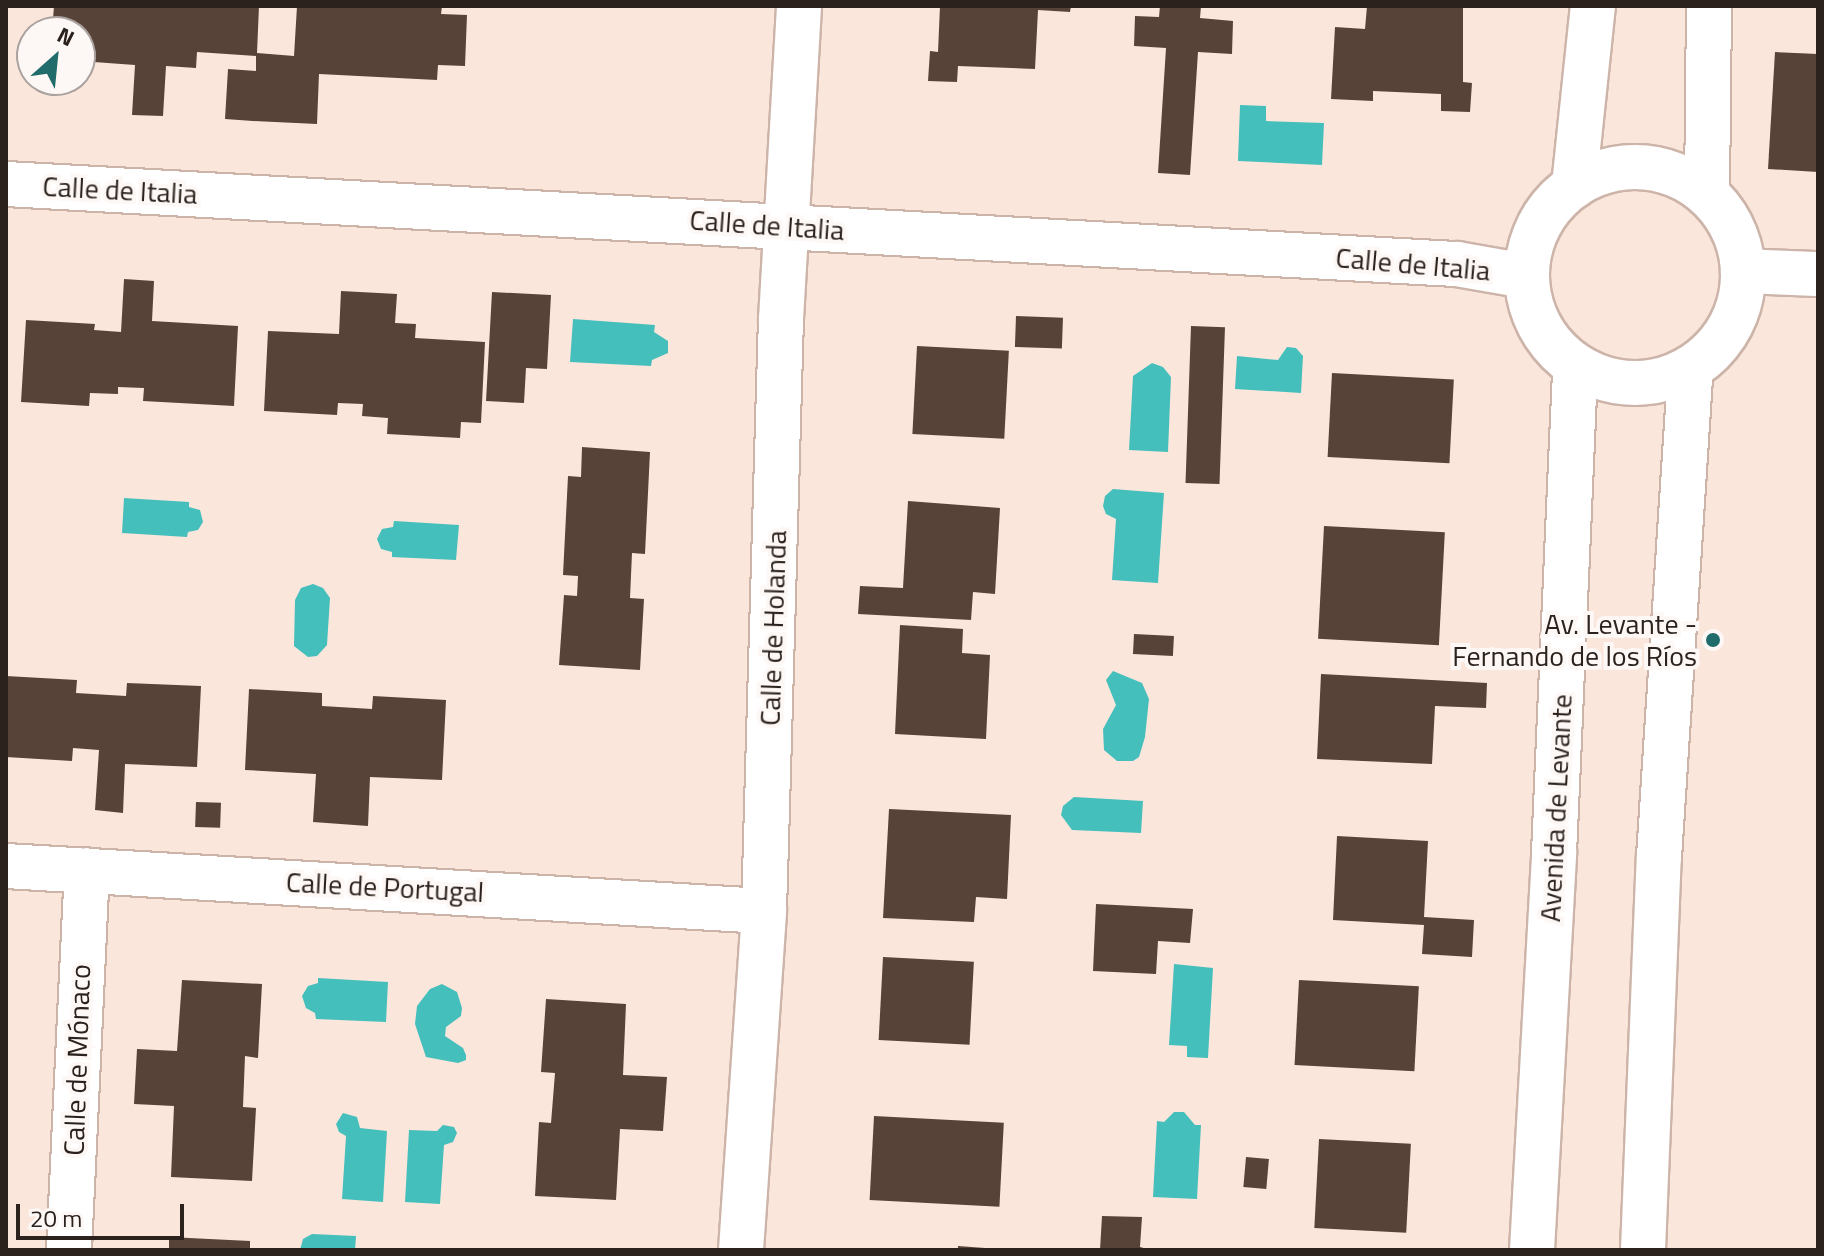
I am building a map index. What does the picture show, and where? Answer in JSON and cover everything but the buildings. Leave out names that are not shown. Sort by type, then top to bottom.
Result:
[{"type":"street","name":"Calle de Holanda","points":[[741,1250],[764,911],[785,225],[799,6]]},
{"type":"street","points":[[1574,186],[1593,6]]},
{"type":"street","points":[[1707,194],[1709,6]]},
{"type":"street","points":[[1642,167],[1677,175],[1707,194],[1726,216],[1739,243],[1743,271],[1741,299],[1731,327],[1714,350],[1691,368],[1664,380],[1633,383],[1603,378],[1575,365],[1549,342],[1533,310],[1526,276],[1532,241],[1548,210],[1574,186],[1606,171],[1642,167]]},
{"type":"street","name":"Calle de Italia","points":[[6,184],[1457,264],[1526,276]]},
{"type":"street","points":[[1743,271],[1818,274]]},
{"type":"street","name":"Avenida de Levante","points":[[1532,1250],[1554,853],[1575,365]]},
{"type":"street","points":[[1643,1250],[1659,857],[1691,368]]},
{"type":"street","name":"Calle de Portugal","points":[[6,866],[764,911]]},
{"type":"street","name":"Calle de Mónaco","points":[[69,1250],[87,870]]},
{"type":"water","points":[[1240,105],[1266,106],[1266,121],[1324,123],[1322,165],[1238,161]]},
{"type":"water","points":[[573,319],[655,325],[654,332],[668,341],[668,353],[652,360],[651,366],[570,362]]},
{"type":"water","points":[[1287,347],[1296,348],[1303,356],[1301,393],[1235,389],[1237,356],[1278,360]]},
{"type":"water","points":[[1152,363],[1163,367],[1171,377],[1168,452],[1129,450],[1133,376]]},
{"type":"water","points":[[1113,489],[1164,493],[1158,583],[1112,580],[1116,519],[1106,514],[1103,506],[1105,496]]},
{"type":"water","points":[[124,498],[189,502],[189,507],[200,510],[203,522],[198,530],[188,532],[187,537],[122,533]]},
{"type":"water","points":[[394,521],[459,525],[456,560],[392,557],[392,552],[381,549],[377,539],[382,529],[393,527]]},
{"type":"water","points":[[313,584],[323,588],[330,598],[327,645],[317,656],[308,657],[294,646],[295,600],[301,588]]},
{"type":"water","points":[[1113,671],[1142,683],[1149,699],[1145,737],[1139,757],[1133,761],[1117,761],[1104,750],[1103,729],[1116,705],[1106,680]]},
{"type":"water","points":[[1074,797],[1143,801],[1141,833],[1072,830],[1061,815],[1063,806]]},
{"type":"water","points":[[1174,964],[1213,968],[1208,1058],[1187,1057],[1187,1046],[1169,1045]]},
{"type":"water","points":[[318,978],[388,982],[386,1022],[316,1019],[315,1013],[306,1008],[302,996],[308,986],[318,983]]},
{"type":"water","points":[[442,984],[457,992],[462,1008],[461,1016],[446,1027],[445,1036],[463,1048],[466,1060],[458,1063],[426,1057],[415,1024],[417,1006],[430,989]]},
{"type":"water","points":[[1174,1112],[1184,1112],[1195,1125],[1201,1125],[1197,1199],[1153,1197],[1157,1121],[1164,1122]]},
{"type":"water","points":[[343,1113],[357,1117],[360,1128],[387,1131],[383,1202],[342,1199],[346,1136],[339,1132],[336,1124]]},
{"type":"water","points":[[443,1125],[454,1127],[457,1133],[453,1142],[444,1145],[440,1204],[405,1202],[409,1130],[437,1131]]},
{"type":"water","points":[[312,1234],[356,1236],[355,1250],[300,1250],[303,1239]]},
{"type":"place","name":"Av. Levante - Fernando de los Ríos","points":[[1713,640]]}]
